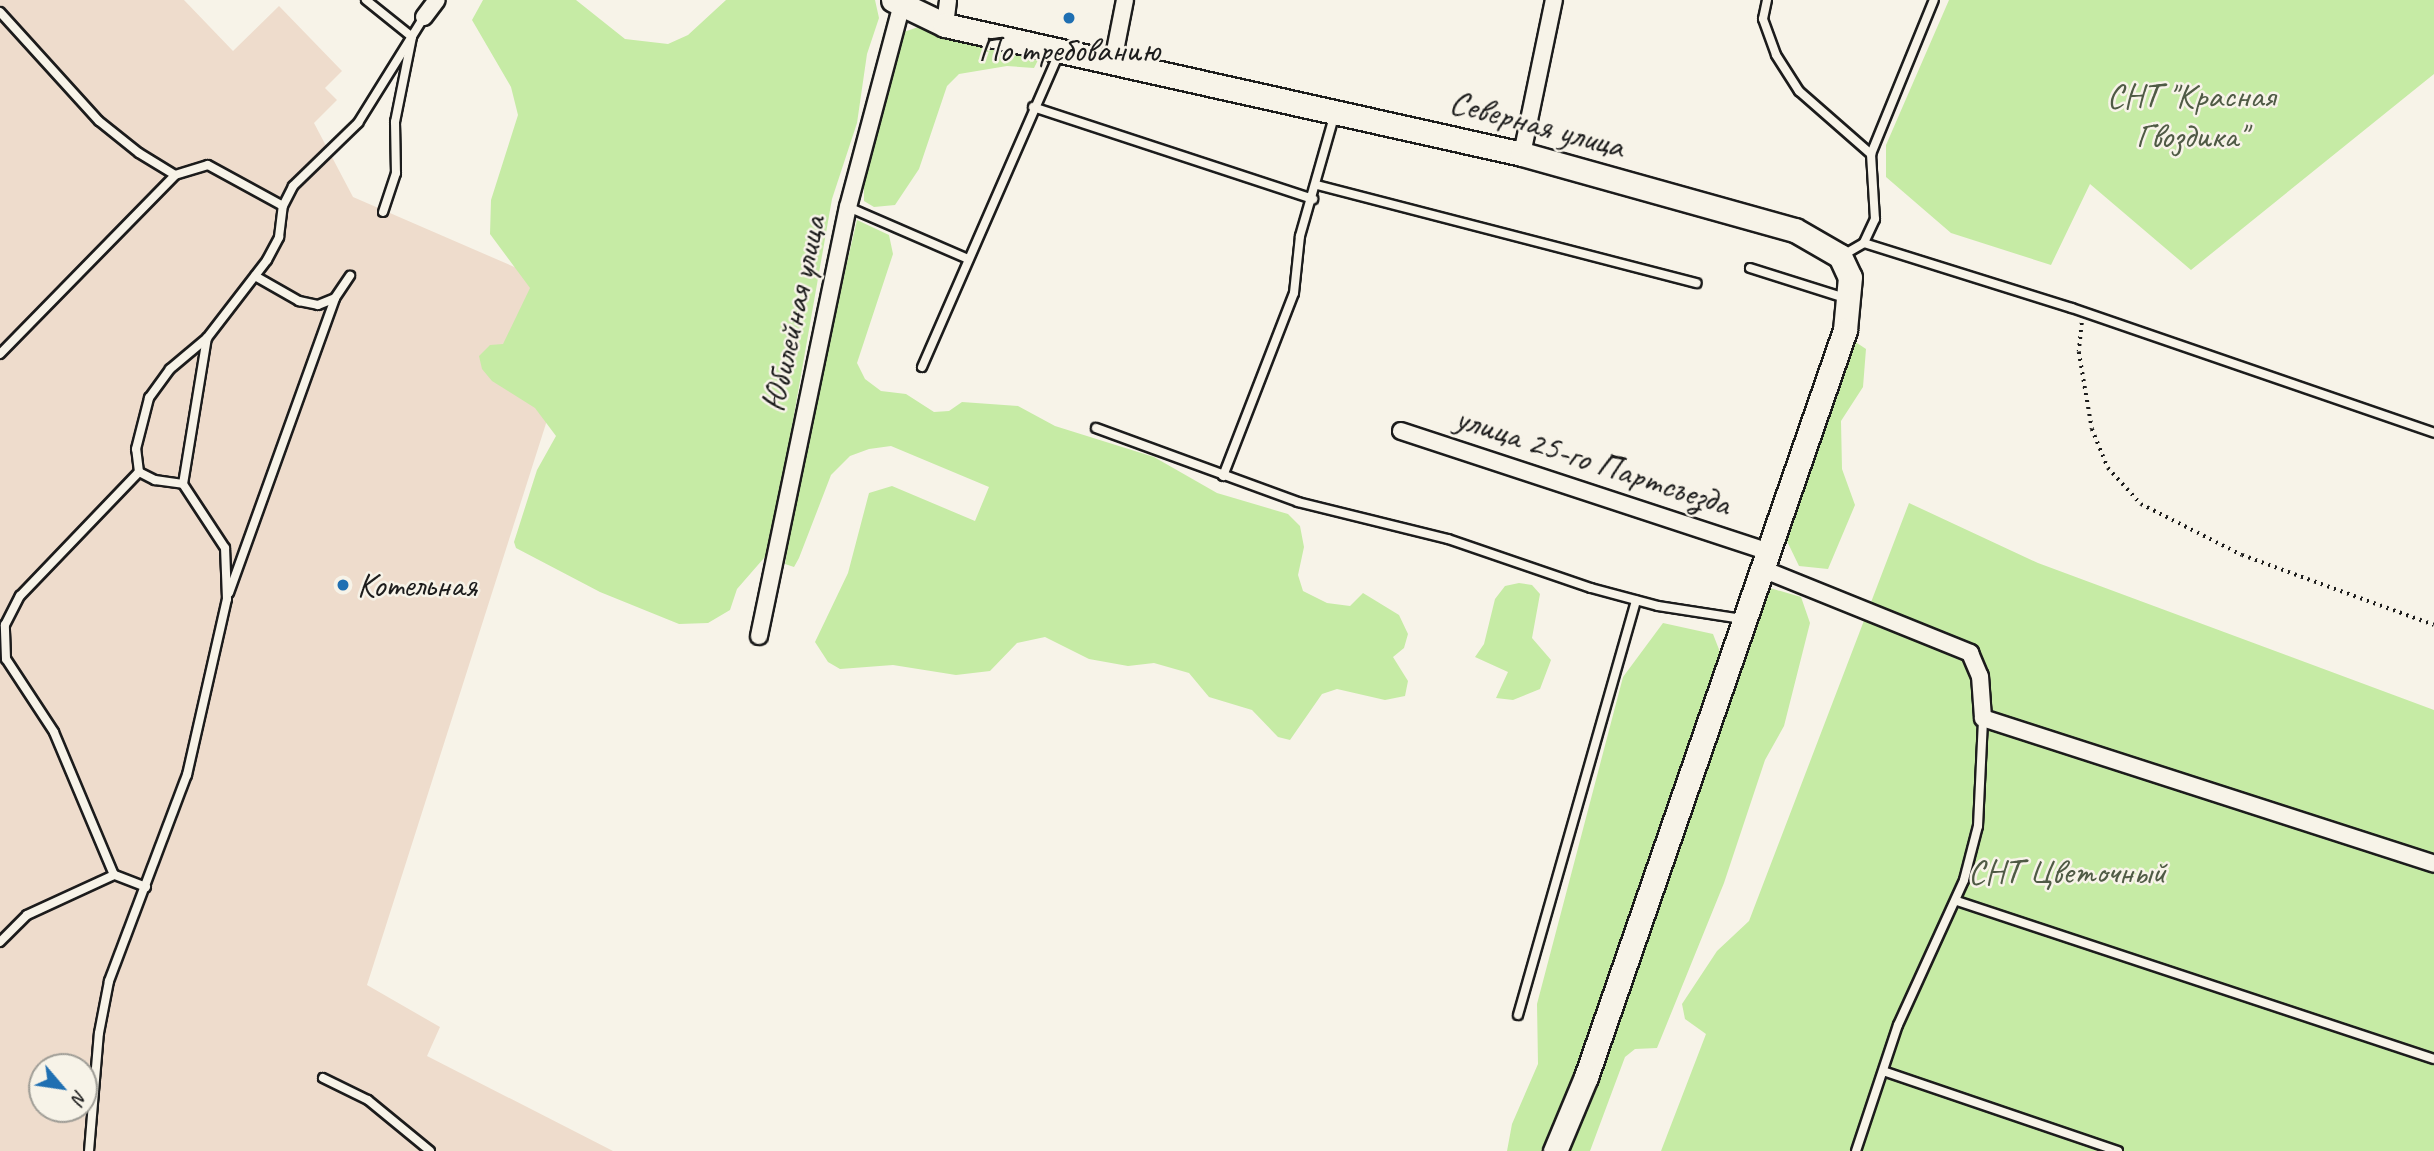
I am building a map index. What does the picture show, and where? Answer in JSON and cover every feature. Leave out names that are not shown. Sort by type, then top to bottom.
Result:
[{"type":"street","points":[[424,17],[437,0]]},
{"type":"street","points":[[945,25],[948,0]]},
{"type":"street","points":[[1113,61],[1125,0]]},
{"type":"street","points":[[1522,154],[1555,0]]},
{"type":"street","name":"Северная улица","points":[[897,4],[945,25],[1335,110],[1522,154],[1795,230],[1840,256]]},
{"type":"street","name":"Юбилейная улица","points":[[759,636],[848,207],[897,4]]},
{"type":"street","points":[[1555,1151],[1586,1077],[1763,559],[1845,330],[1851,300],[1850,277],[1840,256]]},
{"type":"street","name":"улица 25-го Партсъезда","points":[[1401,431],[1763,559],[1970,653],[1980,676],[1983,718]]},
{"type":"street","points":[[1983,718],[2434,864]]},
{"type":"lane","points":[[366,0],[411,37]]},
{"type":"lane","points":[[1767,0],[1763,19],[1776,55],[1799,91],[1871,153]]},
{"type":"lane","points":[[1840,256],[1864,243],[1875,219],[1871,153],[1934,0]]},
{"type":"lane","points":[[0,12],[99,121],[139,153],[176,175]]},
{"type":"lane","points":[[139,472],[136,449],[149,398],[170,369],[207,338],[255,276],[279,237],[283,206],[292,186],[358,123],[424,17]]},
{"type":"lane","points":[[383,212],[396,173],[395,122],[411,37]]},
{"type":"lane","points":[[922,367],[1060,50]]},
{"type":"lane","points":[[1033,107],[1313,199]]},
{"type":"lane","points":[[1223,476],[1294,293],[1300,236],[1317,185],[1335,110]]},
{"type":"lane","points":[[0,354],[176,175],[208,165],[283,206]]},
{"type":"lane","points":[[1317,185],[1697,283]]},
{"type":"lane","points":[[848,207],[968,259]]},
{"type":"lane","points":[[1864,243],[2083,312],[2434,433]]},
{"type":"lane","points":[[1750,268],[1851,300]]},
{"type":"lane","points":[[255,276],[299,302],[318,304],[334,298]]},
{"type":"lane","points":[[89,1151],[99,1033],[109,982],[187,775],[227,599],[334,298],[350,276]]},
{"type":"lane","points":[[207,338],[183,484],[225,548],[227,599]]},
{"type":"lane","points":[[1096,428],[1298,502],[1448,539],[1636,600],[1742,620]]},
{"type":"lane","points":[[139,472],[155,480],[183,484]]},
{"type":"lane","points":[[114,875],[54,732],[6,659],[3,626],[20,596],[139,472]]},
{"type":"lane","points":[[1518,1015],[1636,600]]},
{"type":"lane","points":[[1856,1151],[1886,1072],[1898,1025],[1956,901],[1978,826],[1983,718]]},
{"type":"lane","points":[[0,942],[27,915],[114,875],[146,887]]},
{"type":"lane","points":[[1956,901],[2434,1059]]},
{"type":"lane","points":[[1886,1072],[2118,1151]]},
{"type":"lane","points":[[323,1078],[368,1100],[430,1151]]},
{"type":"path","points":[[2083,312],[2079,352],[2092,429],[2108,468],[2141,504],[2242,555],[2434,625]]},
{"type":"shaded area","points":[[0,0],[184,0],[233,51],[279,6],[342,71],[325,88],[337,100],[314,123],[353,197],[586,298],[367,985],[440,1027],[427,1056],[613,1151],[0,1151]]},
{"type":"green space","points":[[483,0],[576,0],[625,39],[668,44],[688,35],[726,0],[875,0],[879,18],[867,54],[857,123],[832,199],[770,551],[737,589],[730,610],[708,623],[679,624],[600,592],[516,548],[514,542],[537,470],[556,436],[535,408],[492,381],[482,369],[479,356],[490,345],[503,344],[530,288],[490,234],[491,200],[518,115],[511,87],[472,20]]},
{"type":"green space","name":"СНТ \"Красная Гвоздика\"","points":[[1949,0],[2434,0],[2434,74],[2191,270],[2090,184],[2051,265],[1951,233],[1886,177],[1886,145]]},
{"type":"green space","points":[[921,26],[1024,49],[1039,58],[1034,68],[1007,66],[959,74],[947,86],[919,169],[895,205],[874,207],[864,201],[864,171],[882,118],[898,34]]},
{"type":"green space","points":[[857,220],[889,235],[893,254],[857,363],[865,379],[881,391],[906,394],[934,412],[949,411],[962,402],[1018,406],[1055,426],[1154,457],[1217,493],[1288,514],[1300,526],[1304,547],[1298,575],[1303,591],[1327,603],[1350,606],[1363,593],[1399,615],[1408,634],[1404,648],[1393,657],[1408,681],[1405,696],[1385,700],[1337,689],[1322,694],[1290,740],[1278,737],[1252,710],[1209,697],[1189,673],[1154,663],[1128,666],[1089,659],[1045,637],[1017,643],[990,671],[956,675],[893,665],[840,669],[828,662],[815,642],[848,573],[869,493],[892,486],[975,521],[989,487],[891,446],[869,449],[850,456],[831,475],[794,567],[785,564],[806,438]]},
{"type":"green space","points":[[1854,341],[1866,349],[1863,387],[1841,421],[1842,469],[1855,505],[1828,569],[1799,566],[1784,535],[1844,353]]},
{"type":"green space","name":"СНТ Цветочный","points":[[1909,503],[2038,563],[2434,710],[2434,1151],[1661,1151],[1706,1034],[1685,1019],[1682,1004],[1717,951],[1749,921]]},
{"type":"green space","points":[[1519,583],[1532,585],[1540,594],[1532,638],[1551,660],[1540,689],[1513,700],[1496,698],[1508,672],[1475,657],[1484,644],[1495,599],[1505,586]]},
{"type":"green space","points":[[1770,588],[1801,597],[1810,623],[1784,726],[1765,760],[1724,883],[1657,1048],[1635,1049],[1625,1057],[1590,1151],[1562,1151],[1757,598]]},
{"type":"green space","points":[[1663,623],[1713,634],[1720,652],[1573,1079],[1544,1151],[1507,1151],[1512,1124],[1538,1064],[1537,1004],[1623,677]]},
{"type":"place","name":"По требованию","points":[[1069,18]]},
{"type":"place","name":"Котельная","points":[[343,585]]}]
